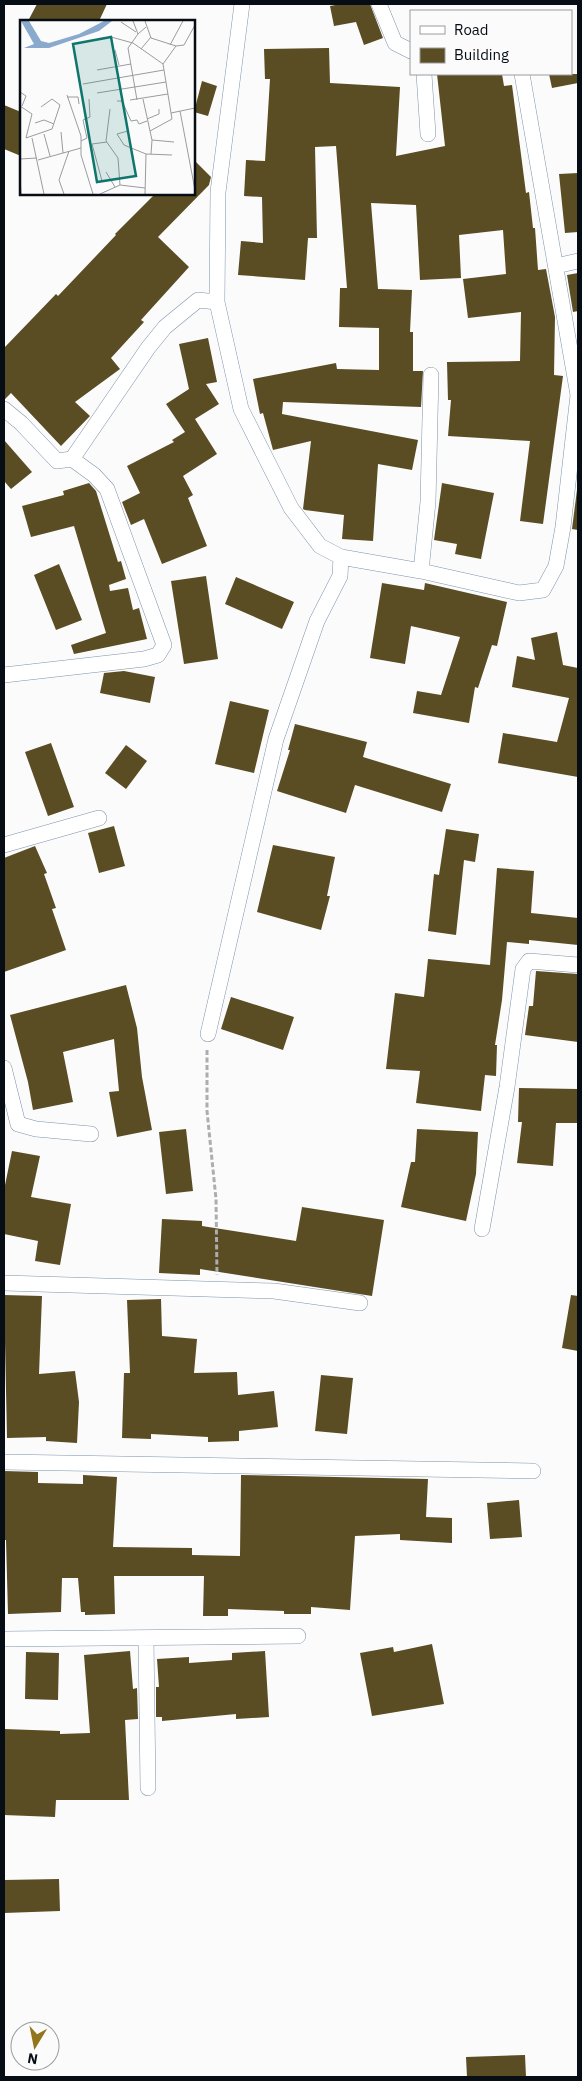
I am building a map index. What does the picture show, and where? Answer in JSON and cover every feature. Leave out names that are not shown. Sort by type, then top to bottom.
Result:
[{"type":"street","points":[[242,4],[218,192],[217,302],[242,409],[291,508],[320,546],[341,558],[420,571],[519,593],[543,590],[556,566],[563,527],[578,395],[522,75]]},
{"type":"street","points":[[379,4],[395,43],[410,50]]},
{"type":"street","points":[[424,75],[428,134]]},
{"type":"street","points":[[556,266],[578,262]]},
{"type":"street","points":[[72,459],[148,348],[165,327],[198,300],[217,302]]},
{"type":"street","points":[[420,571],[428,502],[431,375]]},
{"type":"street","points":[[4,409],[21,423],[57,461],[72,459],[94,475],[107,490],[164,645],[158,655],[144,660],[4,675]]},
{"type":"street","points":[[208,1034],[276,739],[318,622],[340,576],[341,558]]},
{"type":"street","points":[[4,845],[99,818]]},
{"type":"street","points":[[482,1229],[507,1087],[523,969],[529,960],[578,964]]},
{"type":"street","points":[[4,1068],[18,1124],[36,1129],[91,1134]]},
{"type":"street","points":[[4,1283],[274,1291],[360,1303]]},
{"type":"street","points":[[4,1462],[533,1471]]},
{"type":"street","points":[[4,1639],[298,1636]]},
{"type":"street","points":[[146,1638],[148,1788]]},
{"type":"path","points":[[208,1034],[206,1059],[207,1111],[216,1199],[217,1289]]},
{"type":"building","points":[[37,4],[107,4],[99,20],[29,20]]},
{"type":"building","points":[[370,4],[383,38],[364,45],[356,22],[334,26],[330,6]]},
{"type":"building","points":[[329,48],[330,83],[400,87],[396,156],[445,146],[437,75],[502,75],[504,86],[512,85],[526,193],[529,192],[533,228],[535,228],[538,270],[546,269],[555,317],[554,375],[563,376],[543,524],[520,521],[530,441],[448,436],[451,400],[448,400],[447,362],[520,361],[521,312],[468,318],[463,279],[506,274],[503,230],[459,235],[461,278],[420,280],[416,205],[371,203],[378,289],[412,290],[410,332],[413,332],[413,371],[423,371],[421,407],[283,402],[282,414],[418,440],[412,470],[378,464],[373,541],[342,539],[344,515],[303,509],[311,441],[273,450],[263,413],[260,414],[253,379],[336,363],[337,369],[379,370],[379,328],[339,327],[340,288],[347,288],[336,146],[315,147],[317,238],[308,238],[305,280],[238,275],[241,241],[263,243],[262,197],[244,196],[246,160],[265,161],[270,79],[265,79],[264,49]]},
{"type":"building","points":[[578,74],[578,83],[552,88],[549,75]]},
{"type":"building","points":[[202,81],[217,86],[208,116],[195,112]]},
{"type":"building","points":[[4,105],[20,112],[20,156],[4,149]]},
{"type":"building","points":[[195,161],[211,177],[209,185],[158,237],[189,267],[141,320],[144,322],[111,358],[120,369],[75,402],[90,416],[61,446],[11,393],[4,400],[4,348],[56,294],[58,296],[154,195],[195,195]]},
{"type":"building","points":[[578,173],[578,232],[565,233],[559,174]]},
{"type":"building","points":[[578,273],[578,311],[573,312],[567,275]]},
{"type":"building","points":[[208,338],[217,382],[206,384],[219,404],[195,419],[217,454],[183,476],[193,495],[188,498],[207,546],[162,564],[144,519],[131,525],[122,502],[140,493],[127,466],[174,442],[172,440],[185,432],[166,404],[189,389],[179,344]]},
{"type":"building","points":[[4,440],[32,472],[11,489],[4,481]]},
{"type":"building","points":[[578,482],[578,530],[572,529]]},
{"type":"building","points":[[89,483],[96,491],[118,562],[121,561],[126,579],[109,585],[110,591],[128,588],[133,610],[139,608],[147,639],[74,654],[71,645],[106,633],[74,526],[31,537],[22,506],[64,495],[63,491]]},
{"type":"building","points":[[442,483],[494,493],[481,559],[455,554],[457,544],[434,540]]},
{"type":"building","points":[[59,564],[82,620],[56,630],[34,575]]},
{"type":"building","points":[[206,576],[218,659],[184,664],[171,581]]},
{"type":"building","points":[[236,577],[294,602],[282,629],[225,604]]},
{"type":"building","points":[[382,583],[424,590],[425,583],[507,602],[497,646],[492,645],[478,688],[475,687],[469,723],[413,713],[417,691],[441,695],[460,637],[411,626],[405,664],[370,658]]},
{"type":"building","points":[[557,632],[563,665],[578,668],[578,777],[498,763],[503,733],[557,742],[569,698],[512,687],[517,656],[535,660],[531,638]]},
{"type":"building","points":[[124,671],[155,677],[150,703],[100,693],[104,673]]},
{"type":"building","points":[[230,701],[269,710],[254,773],[215,764]]},
{"type":"building","points":[[295,724],[367,742],[363,757],[451,784],[442,812],[355,785],[346,813],[277,791],[290,750],[288,750]]},
{"type":"building","points":[[51,743],[74,807],[48,816],[25,752]]},
{"type":"building","points":[[126,745],[147,761],[126,789],[105,773]]},
{"type":"building","points":[[114,826],[125,866],[99,873],[88,833]]},
{"type":"building","points":[[446,829],[479,834],[475,862],[464,860],[456,935],[428,931],[434,874],[439,875]]},
{"type":"building","points":[[273,845],[335,857],[327,896],[330,896],[321,930],[257,912]]},
{"type":"building","points":[[35,846],[47,873],[44,874],[56,908],[52,909],[66,950],[4,972],[4,858]]},
{"type":"building","points":[[497,868],[534,871],[531,913],[578,918],[578,945],[529,940],[529,944],[507,942],[502,1000],[495,1045],[497,1045],[496,1076],[485,1075],[481,1111],[416,1103],[420,1071],[386,1069],[395,993],[424,997],[428,959],[490,965]]},
{"type":"building","points":[[536,971],[578,974],[578,1042],[525,1035],[529,1006],[533,1006]]},
{"type":"building","points":[[126,985],[137,1028],[142,1077],[152,1130],[117,1137],[109,1092],[119,1091],[114,1039],[63,1052],[73,1102],[33,1110],[28,1082],[10,1015]]},
{"type":"building","points":[[231,997],[294,1017],[283,1050],[221,1029]]},
{"type":"building","points":[[519,1088],[578,1089],[578,1123],[556,1123],[553,1166],[517,1163],[522,1122],[518,1122]]},
{"type":"building","points":[[186,1129],[193,1191],[166,1194],[159,1132]]},
{"type":"building","points":[[417,1129],[478,1132],[476,1174],[466,1221],[401,1207],[411,1162],[415,1162]]},
{"type":"building","points":[[12,1151],[40,1156],[31,1197],[71,1204],[60,1265],[35,1261],[38,1241],[4,1234],[4,1190]]},
{"type":"building","points":[[302,1207],[384,1220],[372,1296],[200,1269],[200,1275],[159,1273],[162,1219],[202,1221],[202,1226],[296,1241]]},
{"type":"building","points":[[4,1295],[42,1296],[39,1374],[75,1371],[79,1402],[77,1443],[46,1441],[46,1437],[7,1438]]},
{"type":"building","points":[[571,1295],[578,1296],[578,1351],[562,1348]]},
{"type":"building","points":[[161,1299],[162,1336],[197,1339],[194,1373],[237,1372],[238,1395],[274,1391],[278,1427],[239,1431],[239,1441],[208,1442],[208,1437],[151,1434],[151,1439],[122,1438],[124,1373],[130,1373],[127,1300]]},
{"type":"building","points":[[321,1375],[353,1378],[347,1434],[315,1431]]},
{"type":"building","points":[[4,1471],[38,1472],[38,1483],[83,1484],[83,1475],[117,1477],[113,1547],[192,1548],[192,1555],[240,1556],[241,1475],[428,1479],[426,1517],[452,1518],[452,1543],[400,1540],[400,1534],[355,1536],[350,1610],[311,1607],[311,1614],[284,1614],[284,1611],[228,1609],[228,1616],[203,1616],[204,1576],[114,1576],[115,1614],[85,1615],[85,1612],[81,1612],[78,1578],[62,1578],[61,1612],[8,1614],[6,1540],[4,1540]]},
{"type":"building","points":[[519,1500],[522,1537],[490,1539],[487,1503]]},
{"type":"building","points":[[432,1644],[444,1704],[372,1716],[360,1653],[393,1647],[394,1652]]},
{"type":"building","points":[[130,1651],[133,1689],[137,1688],[138,1719],[125,1720],[129,1800],[56,1800],[55,1817],[4,1815],[4,1729],[60,1731],[60,1734],[90,1733],[84,1655]]},
{"type":"building","points":[[265,1651],[269,1717],[236,1719],[236,1714],[162,1721],[162,1717],[156,1717],[156,1687],[159,1687],[157,1659],[189,1657],[189,1663],[232,1660],[232,1653]]},
{"type":"building","points":[[26,1652],[59,1653],[58,1700],[25,1699]]},
{"type":"building","points":[[59,1879],[60,1911],[4,1913],[4,1880]]},
{"type":"building","points":[[525,2055],[526,2077],[467,2077],[466,2057]]}]
